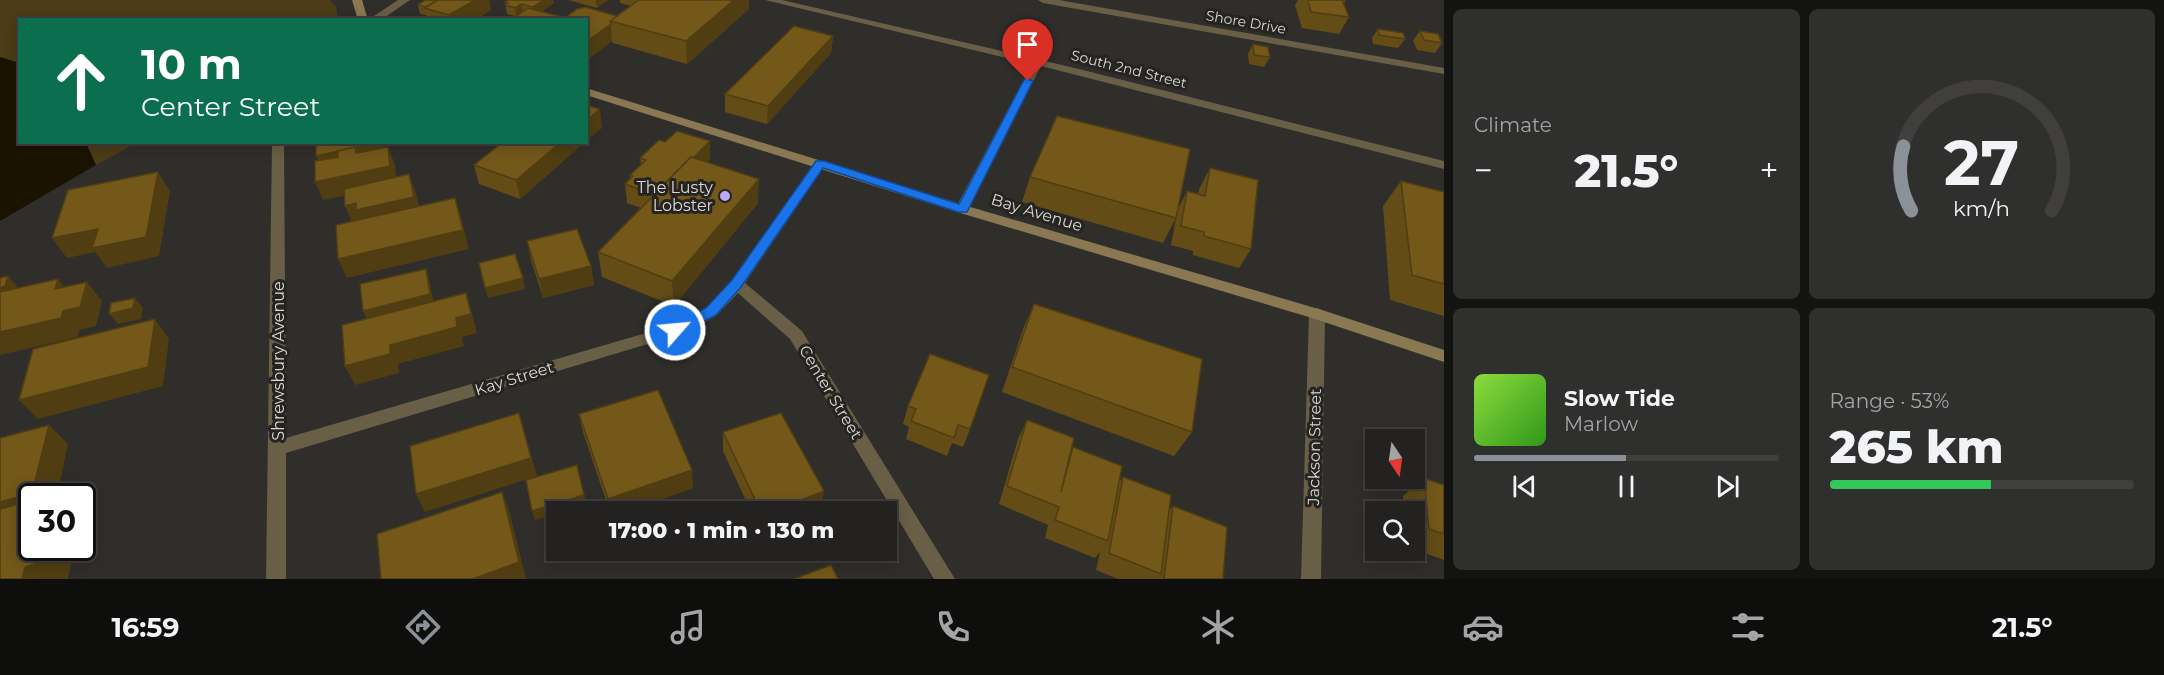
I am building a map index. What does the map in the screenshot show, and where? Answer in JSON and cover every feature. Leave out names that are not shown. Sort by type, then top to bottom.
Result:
[{"type":"street","points":[[357,0],[362,18]]},
{"type":"street","points":[[377,18],[405,0]]},
{"type":"street","name":"South 2nd Street","points":[[770,0],[1038,62],[1444,165]]},
{"type":"street","points":[[813,10],[821,0]]},
{"type":"street","name":"Shore Drive","points":[[1043,0],[1444,71]]},
{"type":"street","points":[[962,209],[1038,62]]},
{"type":"street","name":"Bay Avenue","points":[[588,92],[962,209],[1317,314],[1444,356]]},
{"type":"street","name":"Shrewsbury Avenue","points":[[276,579],[278,144]]},
{"type":"street","points":[[737,284],[820,164]]},
{"type":"street","name":"Kay Street","points":[[278,448],[675,330],[711,312],[737,284]]},
{"type":"street","name":"Center Street","points":[[737,284],[796,335],[945,579]]},
{"type":"street","name":"Jackson Street","points":[[1311,579],[1317,314]]},
{"type":"shaded area","points":[[0,0],[330,0],[336,6],[338,18],[18,18],[18,63],[0,57]]},
{"type":"shaded area","points":[[0,57],[18,63],[18,144],[86,144],[96,165],[0,221]]},
{"type":"shaded area","points":[[86,144],[134,144],[96,165]]},
{"type":"building","points":[[425,0],[438,0],[426,7],[418,5]]},
{"type":"building","points":[[438,0],[475,0],[449,15],[424,8]]},
{"type":"building","points":[[508,0],[544,0],[533,7],[521,4],[515,8],[505,5]]},
{"type":"building","points":[[639,0],[734,0],[686,41],[610,21]]},
{"type":"building","points":[[1308,0],[1342,0],[1349,17],[1311,12]]},
{"type":"building","points":[[585,7],[617,16],[610,21],[611,24],[588,41],[588,18],[565,18],[577,9]]},
{"type":"building","points":[[528,8],[559,16],[556,18],[514,18]]},
{"type":"building","points":[[794,26],[833,36],[768,106],[725,94]]},
{"type":"building","points":[[1378,29],[1403,33],[1405,39],[1379,35]]},
{"type":"building","points":[[1420,31],[1438,34],[1442,43],[1424,40]]},
{"type":"building","points":[[1253,44],[1268,47],[1270,57],[1254,55]]},
{"type":"building","points":[[588,106],[600,109],[588,119]]},
{"type":"building","points":[[1057,116],[1190,149],[1176,218],[1030,177]]},
{"type":"building","points":[[677,131],[710,141],[654,194],[625,184],[633,176],[630,175],[646,160],[640,158],[659,140],[665,142]]},
{"type":"building","points":[[316,144],[372,144],[316,156]]},
{"type":"building","points":[[500,144],[559,144],[516,180],[474,165]]},
{"type":"building","points":[[355,147],[356,153],[388,147],[390,166],[315,182],[315,161],[338,157],[338,151]]},
{"type":"building","points":[[691,157],[759,179],[672,281],[598,252]]},
{"type":"building","points":[[1210,168],[1258,180],[1251,249],[1204,236],[1204,232],[1181,226],[1187,191],[1205,196]]},
{"type":"building","points":[[158,172],[146,237],[92,248],[98,229],[52,238],[68,190]]},
{"type":"building","points":[[409,174],[414,197],[356,210],[356,203],[345,206],[344,189]]},
{"type":"building","points":[[1401,181],[1444,192],[1444,284],[1412,275]]},
{"type":"building","points":[[455,198],[463,230],[338,259],[336,225]]},
{"type":"building","points":[[577,229],[591,266],[539,279],[527,241]]},
{"type":"building","points":[[515,254],[523,278],[485,288],[479,263]]},
{"type":"building","points":[[426,269],[430,294],[363,311],[360,284]]},
{"type":"building","points":[[8,276],[5,286],[0,288],[0,278]]},
{"type":"building","points":[[58,279],[55,289],[87,282],[80,307],[63,311],[61,318],[0,332],[0,292]]},
{"type":"building","points":[[466,293],[471,314],[456,318],[457,327],[390,345],[390,354],[345,366],[342,325]]},
{"type":"building","points":[[135,298],[133,308],[109,314],[111,303]]},
{"type":"building","points":[[1034,304],[1202,359],[1192,432],[1012,367]]},
{"type":"building","points":[[155,319],[148,367],[19,400],[33,349]]},
{"type":"building","points":[[930,354],[989,375],[970,429],[958,425],[954,438],[911,421],[916,409],[908,406]]},
{"type":"building","points":[[658,390],[692,470],[608,499],[579,414]]},
{"type":"building","points":[[519,413],[531,458],[416,494],[410,446]]},
{"type":"building","points":[[781,413],[824,491],[799,501],[756,501],[723,432]]},
{"type":"building","points":[[1027,420],[1074,438],[1061,492],[1073,447],[1122,466],[1108,541],[1055,520],[1059,507],[1007,486]]},
{"type":"building","points":[[49,425],[34,483],[18,483],[18,497],[0,502],[0,438]]},
{"type":"building","points":[[577,465],[584,495],[564,501],[546,501],[546,507],[532,511],[526,480]]},
{"type":"building","points":[[1123,477],[1171,495],[1161,574],[1109,553]]},
{"type":"building","points":[[1425,478],[1444,485],[1444,534],[1429,529]]},
{"type":"building","points":[[502,492],[519,562],[473,579],[381,579],[377,534]]},
{"type":"building","points":[[18,504],[18,561],[39,561],[25,567],[22,579],[0,579],[0,509]]},
{"type":"building","points":[[1173,506],[1227,527],[1223,579],[1164,579]]},
{"type":"building","points":[[831,565],[838,579],[794,579]]},
{"type":"place","name":"The Lusty Lobster","points":[[725,196]]},
{"type":"route","points":[[675,330],[711,312],[737,284],[820,164],[962,209],[1028,81]]}]
